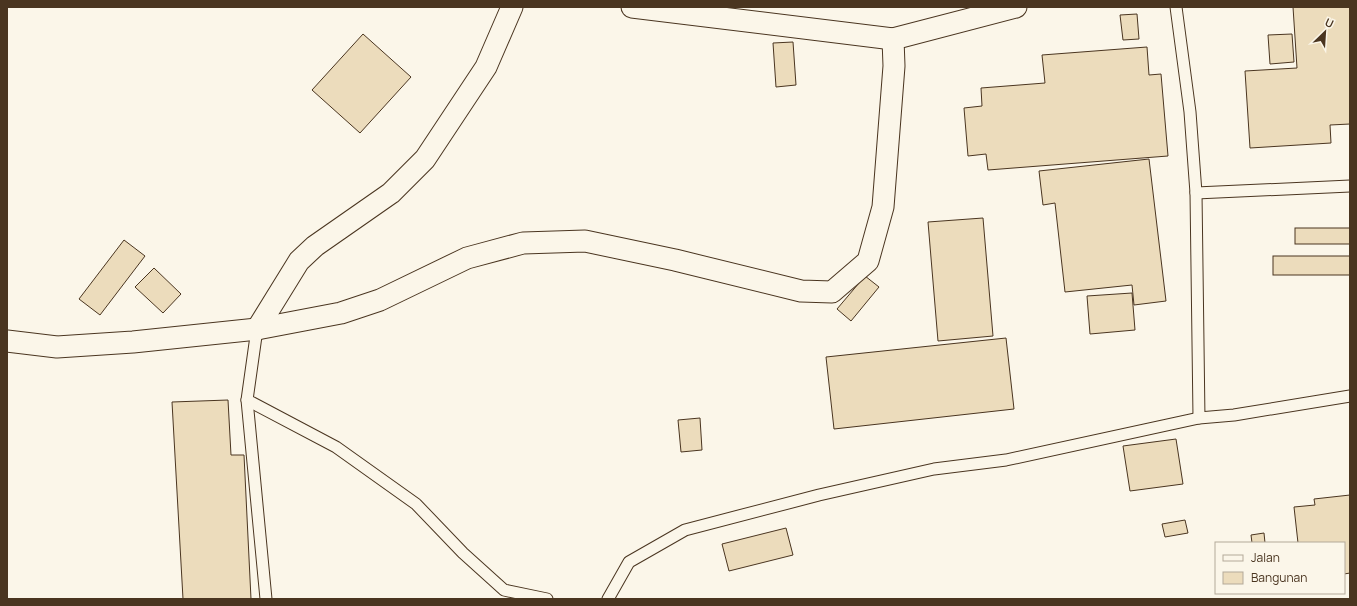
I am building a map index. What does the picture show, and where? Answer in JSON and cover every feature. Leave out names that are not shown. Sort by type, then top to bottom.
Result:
[{"type":"street","points":[[632,7],[893,38],[1016,7]]},
{"type":"street","points":[[257,329],[299,261],[315,246],[391,193],[424,159],[486,67],[514,9]]},
{"type":"street","points":[[7,341],[56,347],[133,342],[257,329],[341,313],[380,300],[467,258],[523,242],[585,241],[675,260],[802,291],[832,292],[868,261],[883,207],[894,66],[893,38]]},
{"type":"lane","points":[[1176,7],[1190,112],[1196,193],[1199,418]]},
{"type":"lane","points":[[1196,193],[1350,186]]},
{"type":"lane","points":[[257,329],[247,400],[266,599]]},
{"type":"lane","points":[[608,599],[629,562],[685,530],[819,495],[934,469],[1006,460],[1199,418],[1234,415],[1350,396]]},
{"type":"lane","points":[[247,400],[336,447],[416,504],[463,553],[504,590],[547,599]]},
{"type":"building","points":[[1293,7],[1350,7],[1350,124],[1330,125],[1331,143],[1250,148],[1245,71],[1297,68]]},
{"type":"building","points":[[1137,14],[1139,39],[1123,40],[1120,15]]},
{"type":"building","points":[[363,34],[411,77],[360,133],[312,90]]},
{"type":"building","points":[[1292,34],[1294,62],[1270,64],[1268,35]]},
{"type":"building","points":[[793,42],[796,85],[776,87],[773,43]]},
{"type":"building","points":[[1147,47],[1149,75],[1161,74],[1168,156],[988,170],[986,154],[968,156],[964,108],[982,106],[981,88],[1045,83],[1042,55]]},
{"type":"building","points":[[1149,159],[1166,301],[1134,305],[1132,285],[1065,292],[1055,203],[1043,205],[1039,171]]},
{"type":"building","points":[[983,218],[993,336],[938,341],[928,222]]},
{"type":"building","points":[[1295,228],[1350,228],[1350,244],[1295,244]]},
{"type":"building","points":[[124,240],[145,256],[100,315],[79,299]]},
{"type":"building","points":[[1273,256],[1350,256],[1350,275],[1273,275]]},
{"type":"building","points":[[154,268],[181,294],[163,313],[135,287]]},
{"type":"building","points":[[865,276],[879,287],[851,321],[837,309]]},
{"type":"building","points":[[1132,293],[1135,330],[1090,334],[1087,296]]},
{"type":"building","points":[[1006,338],[1014,409],[834,429],[826,357]]},
{"type":"building","points":[[228,400],[231,455],[244,455],[251,599],[183,599],[172,402]]},
{"type":"building","points":[[700,418],[702,450],[681,452],[678,420]]},
{"type":"building","points":[[1176,439],[1183,484],[1130,491],[1123,446]]},
{"type":"building","points":[[1350,495],[1350,573],[1345,574],[1345,542],[1298,542],[1294,507],[1315,505],[1314,499]]},
{"type":"building","points":[[1185,520],[1188,533],[1165,537],[1162,524]]},
{"type":"building","points":[[786,528],[793,555],[729,571],[722,544]]},
{"type":"building","points":[[1264,533],[1265,542],[1252,542],[1251,535]]}]
